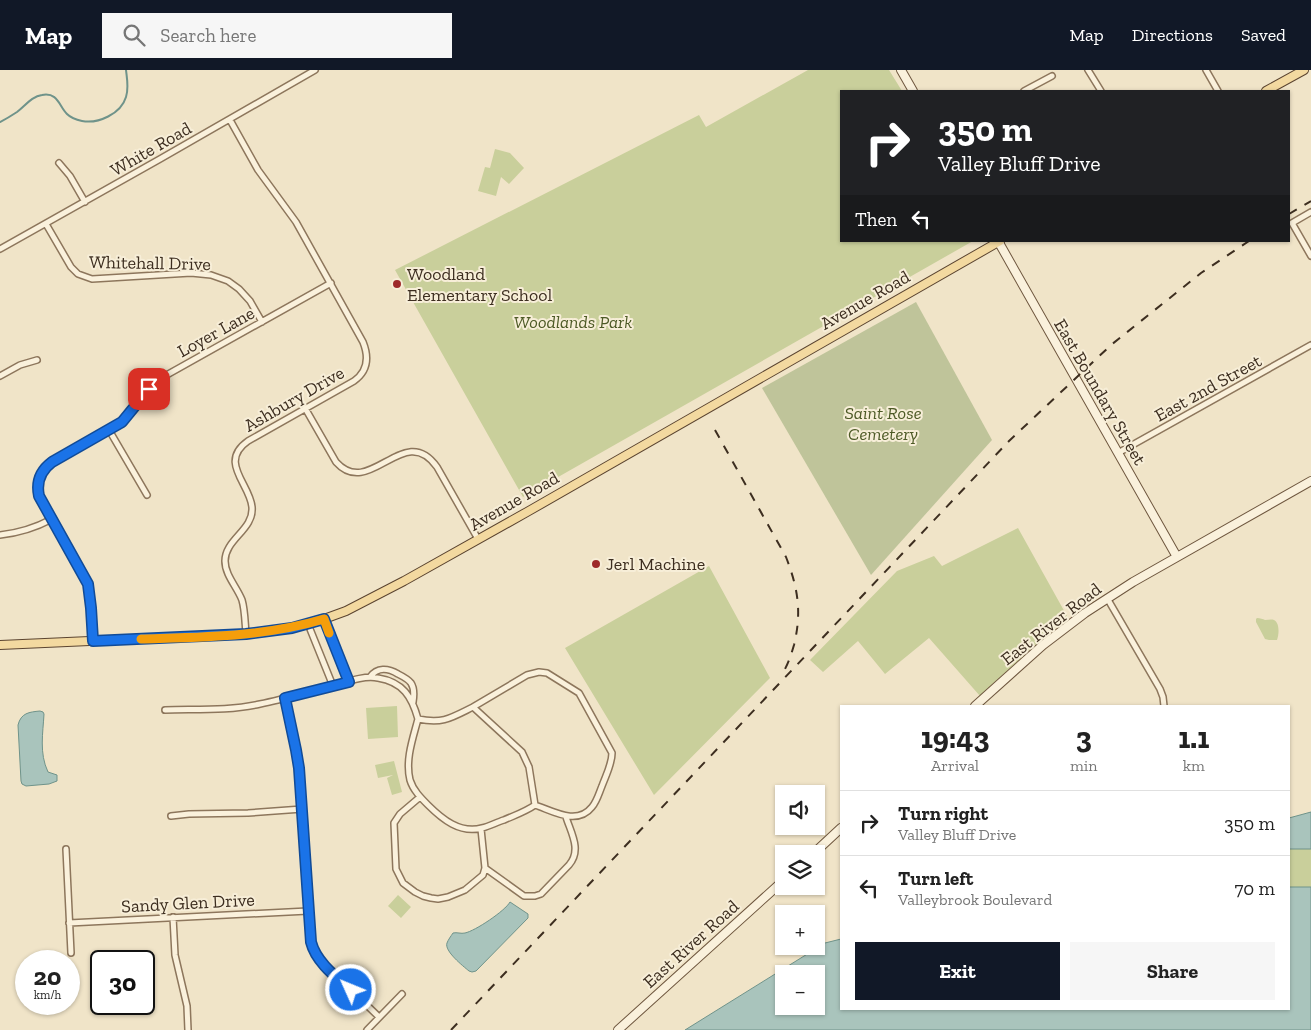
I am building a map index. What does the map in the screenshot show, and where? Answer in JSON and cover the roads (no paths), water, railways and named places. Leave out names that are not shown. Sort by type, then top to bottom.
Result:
[{"type":"main road","points":[[901,70],[912,90]]},
{"type":"main road","points":[[1268,90],[1304,70]]},
{"type":"main road","name":"East Boundary Street","points":[[999,242],[1176,557]]},
{"type":"main road","name":"Avenue Road","points":[[0,645],[246,634],[308,624],[346,611],[373,598],[527,512],[999,242]]},
{"type":"main road","name":"East River Road","points":[[976,705],[1050,639],[1084,613],[1176,557],[1311,481]]},
{"type":"main road","points":[[823,845],[840,829]]},
{"type":"main road","name":"East River Road","points":[[618,1030],[775,888]]},
{"type":"street","name":"White Road","points":[[0,249],[315,70]]},
{"type":"street","points":[[1088,70],[1100,90]]},
{"type":"street","points":[[1206,70],[1217,90]]},
{"type":"street","points":[[1026,90],[1052,76]]},
{"type":"street","name":"Ashbury Drive","points":[[230,120],[258,170],[296,222],[364,342],[367,353],[364,371],[358,378],[248,441],[241,447],[237,455],[236,468],[250,499],[252,514],[248,523],[228,550],[225,564],[228,574],[243,602],[246,634]]},
{"type":"street","points":[[59,163],[70,176],[85,202]]},
{"type":"street","points":[[1311,212],[1292,223],[1311,256]]},
{"type":"street","name":"Whitehall Drive","points":[[46,224],[71,267],[83,276],[92,279],[191,274],[211,275],[228,281],[240,289],[250,301],[262,322]]},
{"type":"street","name":"Loyer Lane","points":[[93,641],[88,584],[41,500],[38,492],[39,479],[43,471],[52,462],[122,422],[149,389],[163,377],[331,283]]},
{"type":"street","name":"East 2nd Street","points":[[1118,454],[1311,345]]},
{"type":"street","points":[[0,376],[20,365],[37,360]]},
{"type":"street","points":[[305,408],[336,462],[342,468],[359,473],[367,471],[400,453],[408,451],[428,456],[437,467],[478,539]]},
{"type":"street","points":[[109,430],[147,495]]},
{"type":"street","points":[[0,535],[21,532],[52,518]]},
{"type":"street","points":[[1107,598],[1160,689],[1164,705]]},
{"type":"street","points":[[324,619],[349,682]]},
{"type":"street","points":[[308,624],[333,686]]},
{"type":"street","points":[[370,677],[374,672],[384,669],[408,679],[413,687],[413,703]]},
{"type":"street","points":[[418,719],[432,722],[451,718],[527,675],[539,672],[547,673],[579,693],[612,753],[611,763],[599,794],[592,807],[580,815],[566,817],[535,804]]},
{"type":"street","points":[[165,710],[248,706],[370,677],[383,679],[399,686],[411,698],[418,719],[410,752],[410,779],[420,797],[439,816],[449,823],[463,828],[480,829],[526,811],[535,804]]},
{"type":"street","points":[[285,698],[296,750],[302,809],[308,911],[314,953],[379,1017]]},
{"type":"street","points":[[472,707],[522,752],[529,766],[535,804]]},
{"type":"street","points":[[420,797],[400,814],[394,823],[396,868],[409,889],[423,896],[438,899],[465,890],[483,875],[485,868],[480,829]]},
{"type":"street","points":[[171,816],[302,809]]},
{"type":"street","points":[[485,868],[524,896],[541,894],[569,865],[576,854],[576,847],[566,817]]},
{"type":"street","points":[[66,849],[71,950]]},
{"type":"street","name":"Sandy Glen Drive","points":[[70,923],[308,911]]},
{"type":"street","points":[[173,917],[176,955],[187,1006],[188,1030]]},
{"type":"street","points":[[367,1030],[402,994]]},
{"type":"water","points":[[40,711],[44,714],[43,758],[48,772],[57,775],[57,781],[49,784],[26,786],[21,781],[18,725],[21,718],[26,714]]},
{"type":"water","points":[[1311,812],[1311,849],[1290,849],[1290,818]]},
{"type":"water","points":[[1290,887],[1311,887],[1311,1030],[685,1030],[775,974],[775,1015],[825,1015],[825,965],[790,965],[806,955],[825,955],[825,943],[840,939],[840,1010],[1290,1010]]},
{"type":"water","points":[[510,902],[528,914],[528,918],[476,971],[469,971],[448,950],[447,943],[449,939],[453,933],[465,933],[482,925]]},
{"type":"waterway","points":[[0,122],[17,112],[35,97],[42,95],[52,96],[58,100],[64,111],[74,119],[88,122],[108,117],[119,108],[126,97],[128,84],[126,70]]},
{"type":"railway","points":[[1290,213],[1311,201]]},
{"type":"railway","points":[[451,1030],[1009,441],[1111,345],[1201,273],[1248,242]]},
{"type":"railway","points":[[715,430],[786,557],[793,579],[798,600],[798,622],[793,649],[782,674]]},
{"type":"place","name":"Woodland Elementary School","points":[[397,284]]},
{"type":"place","name":"Jerl Machine","points":[[596,564]]},
{"type":"park label","name":"Woodlands Park","points":[[573,322]]},
{"type":"park label","name":"Saint Rose Cemetery","points":[[883,423]]}]
